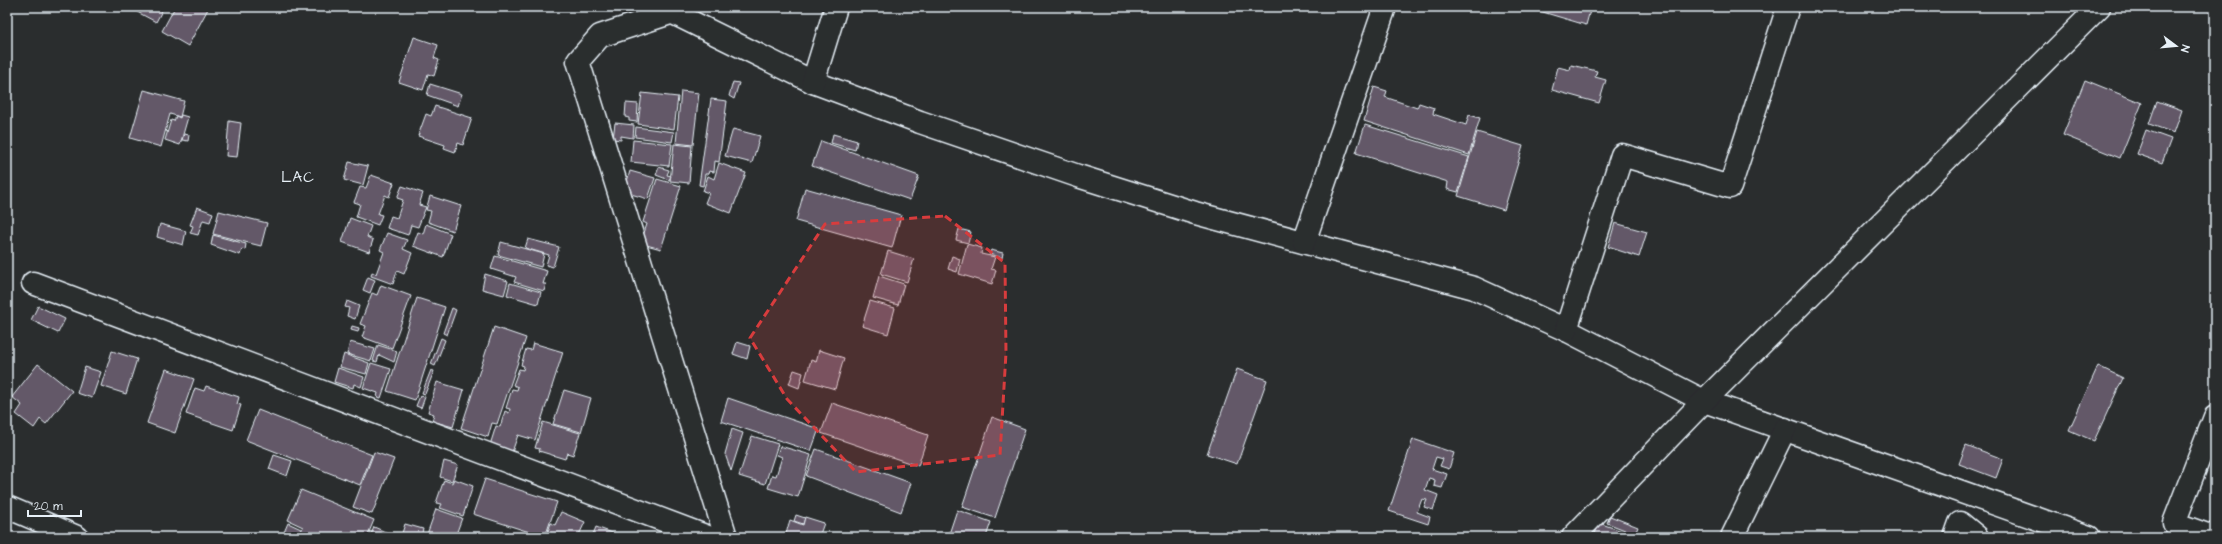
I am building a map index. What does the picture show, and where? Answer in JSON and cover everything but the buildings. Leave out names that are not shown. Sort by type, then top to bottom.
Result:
[{"type":"street","points":[[813,82],[836,7]]},
{"type":"street","points":[[1304,242],[1385,7]]},
{"type":"street","points":[[1566,330],[1622,155],[1730,187],[1788,7]]},
{"type":"street","points":[[1573,537],[1704,401],[2099,7]]},
{"type":"street","points":[[726,537],[578,61],[600,36],[665,10],[813,82],[920,122],[1078,176],[1195,213],[1474,288],[1566,330],[1704,401],[2089,537]]},
{"type":"street","points":[[33,283],[708,537]]},
{"type":"street","points":[[2213,537],[2174,523],[2215,417]]},
{"type":"street","points":[[1732,537],[1785,429]]},
{"type":"street","points":[[7,507],[53,533],[77,537]]},
{"type":"street","points":[[1955,537],[1960,523],[1977,537]]},
{"type":"highlighted area","points":[[945,216],[1005,263],[1006,353],[1000,455],[856,472],[787,399],[750,338],[825,224]]},
{"type":"district","name":"LAC","points":[[298,177]]}]
